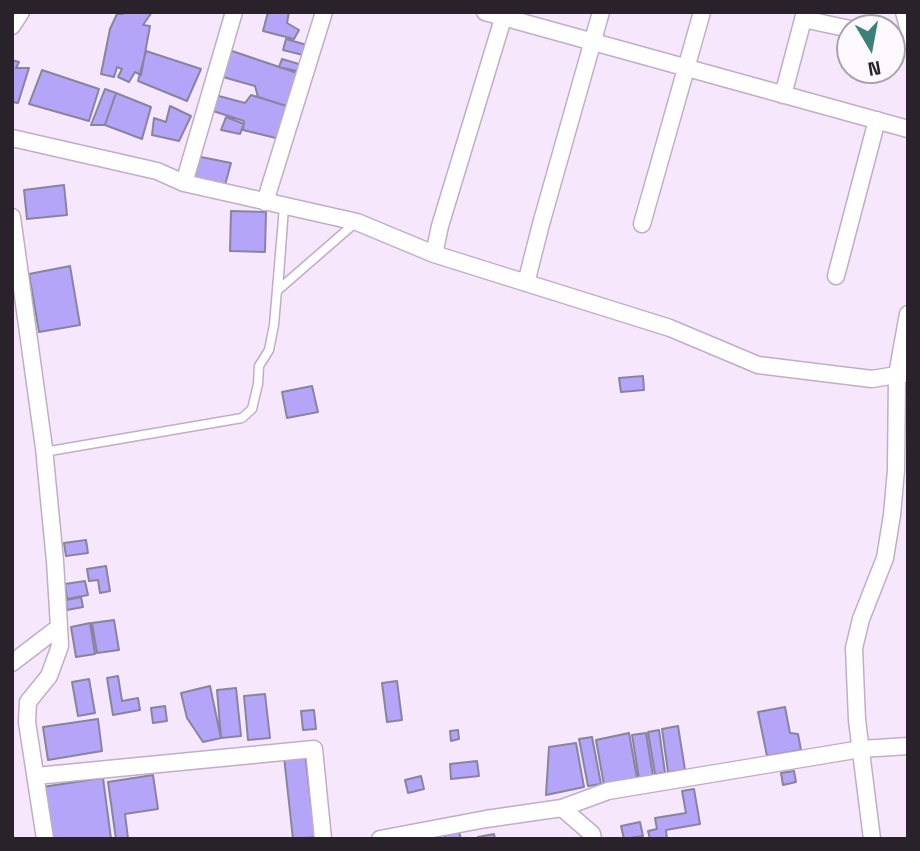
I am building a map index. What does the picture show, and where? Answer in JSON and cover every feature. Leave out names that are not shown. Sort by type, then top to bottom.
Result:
[{"type":"street","points":[[12,26],[21,12]]},
{"type":"street","points":[[184,183],[233,12]]},
{"type":"street","points":[[265,202],[324,12]]},
{"type":"street","points":[[485,12],[504,15],[908,129]]},
{"type":"street","points":[[526,283],[601,12]]},
{"type":"street","points":[[642,224],[702,12]]},
{"type":"street","points":[[904,12],[908,27]]},
{"type":"street","points":[[434,254],[440,226],[504,15]]},
{"type":"street","points":[[783,94],[804,16],[836,25]]},
{"type":"street","points":[[835,276],[877,120]]},
{"type":"street","points":[[12,138],[157,172],[184,183],[357,222],[434,254],[670,328],[758,365],[872,379],[902,374]]},
{"type":"street","points":[[12,217],[44,452],[60,646],[49,676],[29,702],[27,722],[45,839]]},
{"type":"street","points":[[872,839],[861,749],[854,648],[885,558],[892,515],[896,470],[895,423],[908,314]]},
{"type":"street","points":[[12,663],[58,627]]},
{"type":"street","points":[[380,839],[562,808],[608,792],[861,749],[908,746]]},
{"type":"street","points":[[36,776],[314,749],[323,839]]},
{"type":"street","points":[[562,808],[592,834],[593,839]]},
{"type":"lane","points":[[284,207],[278,290],[357,222]]},
{"type":"lane","points":[[44,452],[242,418],[252,409],[258,383],[258,366],[269,350],[274,325],[284,207]]},
{"type":"building","points":[[152,12],[143,25],[150,26],[141,75],[135,72],[129,82],[118,77],[122,69],[117,67],[114,77],[101,74],[110,29],[117,14]]},
{"type":"building","points":[[268,12],[289,12],[287,23],[299,30],[294,39],[263,31]]},
{"type":"building","points":[[286,39],[307,45],[303,55],[283,50]]},
{"type":"building","points":[[229,50],[300,74],[290,107],[258,97],[255,86],[223,77]]},
{"type":"building","points":[[146,51],[201,69],[187,101],[138,81]]},
{"type":"building","points":[[282,59],[302,65],[301,72],[279,67]]},
{"type":"building","points":[[12,60],[19,62],[16,68],[29,68],[18,103],[12,102]]},
{"type":"building","points":[[42,70],[99,89],[89,121],[29,104]]},
{"type":"building","points":[[105,89],[116,93],[105,125],[91,125]]},
{"type":"building","points":[[116,93],[151,107],[142,139],[105,125]]},
{"type":"building","points":[[215,95],[245,103],[251,95],[290,107],[280,139],[243,130],[244,121],[210,110]]},
{"type":"building","points":[[170,106],[191,116],[179,141],[152,135],[154,118],[166,122]]},
{"type":"building","points":[[226,117],[244,124],[240,134],[221,130]]},
{"type":"building","points":[[196,156],[231,163],[225,185],[191,177]]},
{"type":"building","points":[[64,185],[67,215],[27,219],[24,190]]},
{"type":"building","points":[[231,211],[266,212],[265,252],[230,251]]},
{"type":"building","points":[[70,266],[80,325],[39,332],[29,274]]},
{"type":"building","points":[[643,376],[644,390],[621,392],[619,378]]},
{"type":"building","points":[[312,386],[318,412],[287,418],[282,392]]},
{"type":"building","points":[[86,540],[88,553],[66,556],[64,543]]},
{"type":"building","points":[[106,566],[110,591],[100,593],[98,580],[89,581],[87,569]]},
{"type":"building","points":[[85,581],[88,595],[67,599],[65,584]]},
{"type":"building","points":[[81,597],[83,607],[67,610],[66,600]]},
{"type":"building","points":[[114,620],[119,650],[97,653],[92,623]]},
{"type":"building","points":[[90,623],[95,654],[76,657],[71,627]]},
{"type":"building","points":[[118,676],[122,701],[138,698],[140,710],[113,715],[107,678]]},
{"type":"building","points":[[89,679],[95,713],[78,716],[72,682]]},
{"type":"building","points":[[397,681],[402,720],[387,722],[382,683]]},
{"type":"building","points":[[210,686],[221,738],[203,742],[187,718],[181,693]]},
{"type":"building","points":[[236,688],[241,736],[221,738],[217,690]]},
{"type":"building","points":[[265,694],[270,738],[248,740],[244,696]]},
{"type":"building","points":[[165,706],[167,721],[153,723],[151,708]]},
{"type":"building","points":[[785,707],[790,733],[798,734],[801,750],[767,756],[758,712]]},
{"type":"building","points":[[314,710],[316,729],[303,730],[301,711]]},
{"type":"building","points":[[98,719],[102,751],[48,760],[43,727]]},
{"type":"building","points":[[678,726],[685,770],[668,772],[662,729]]},
{"type":"building","points":[[458,730],[459,739],[451,741],[450,731]]},
{"type":"building","points":[[659,730],[665,773],[655,774],[648,732]]},
{"type":"building","points":[[629,733],[637,778],[604,785],[596,740]]},
{"type":"building","points":[[646,733],[653,776],[639,778],[632,735]]},
{"type":"building","points":[[592,737],[601,784],[588,786],[579,739]]},
{"type":"building","points":[[576,743],[584,787],[546,795],[549,747]]},
{"type":"building","points":[[305,754],[315,837],[293,839],[284,757]]},
{"type":"building","points":[[477,761],[479,776],[451,779],[450,764]]},
{"type":"building","points":[[794,771],[796,782],[783,785],[781,773]]},
{"type":"building","points":[[153,775],[158,809],[125,814],[128,838],[116,839],[108,782]]},
{"type":"building","points":[[421,776],[424,789],[408,793],[405,780]]},
{"type":"building","points":[[103,778],[111,839],[50,839],[42,787]]},
{"type":"building","points":[[694,789],[700,824],[666,830],[667,839],[650,839],[648,831],[657,829],[655,818],[686,813],[682,791]]},
{"type":"building","points":[[640,822],[643,836],[624,839],[621,826]]},
{"type":"building","points":[[459,832],[461,839],[445,839],[445,834]]},
{"type":"building","points":[[494,834],[495,839],[478,839],[478,837]]}]
